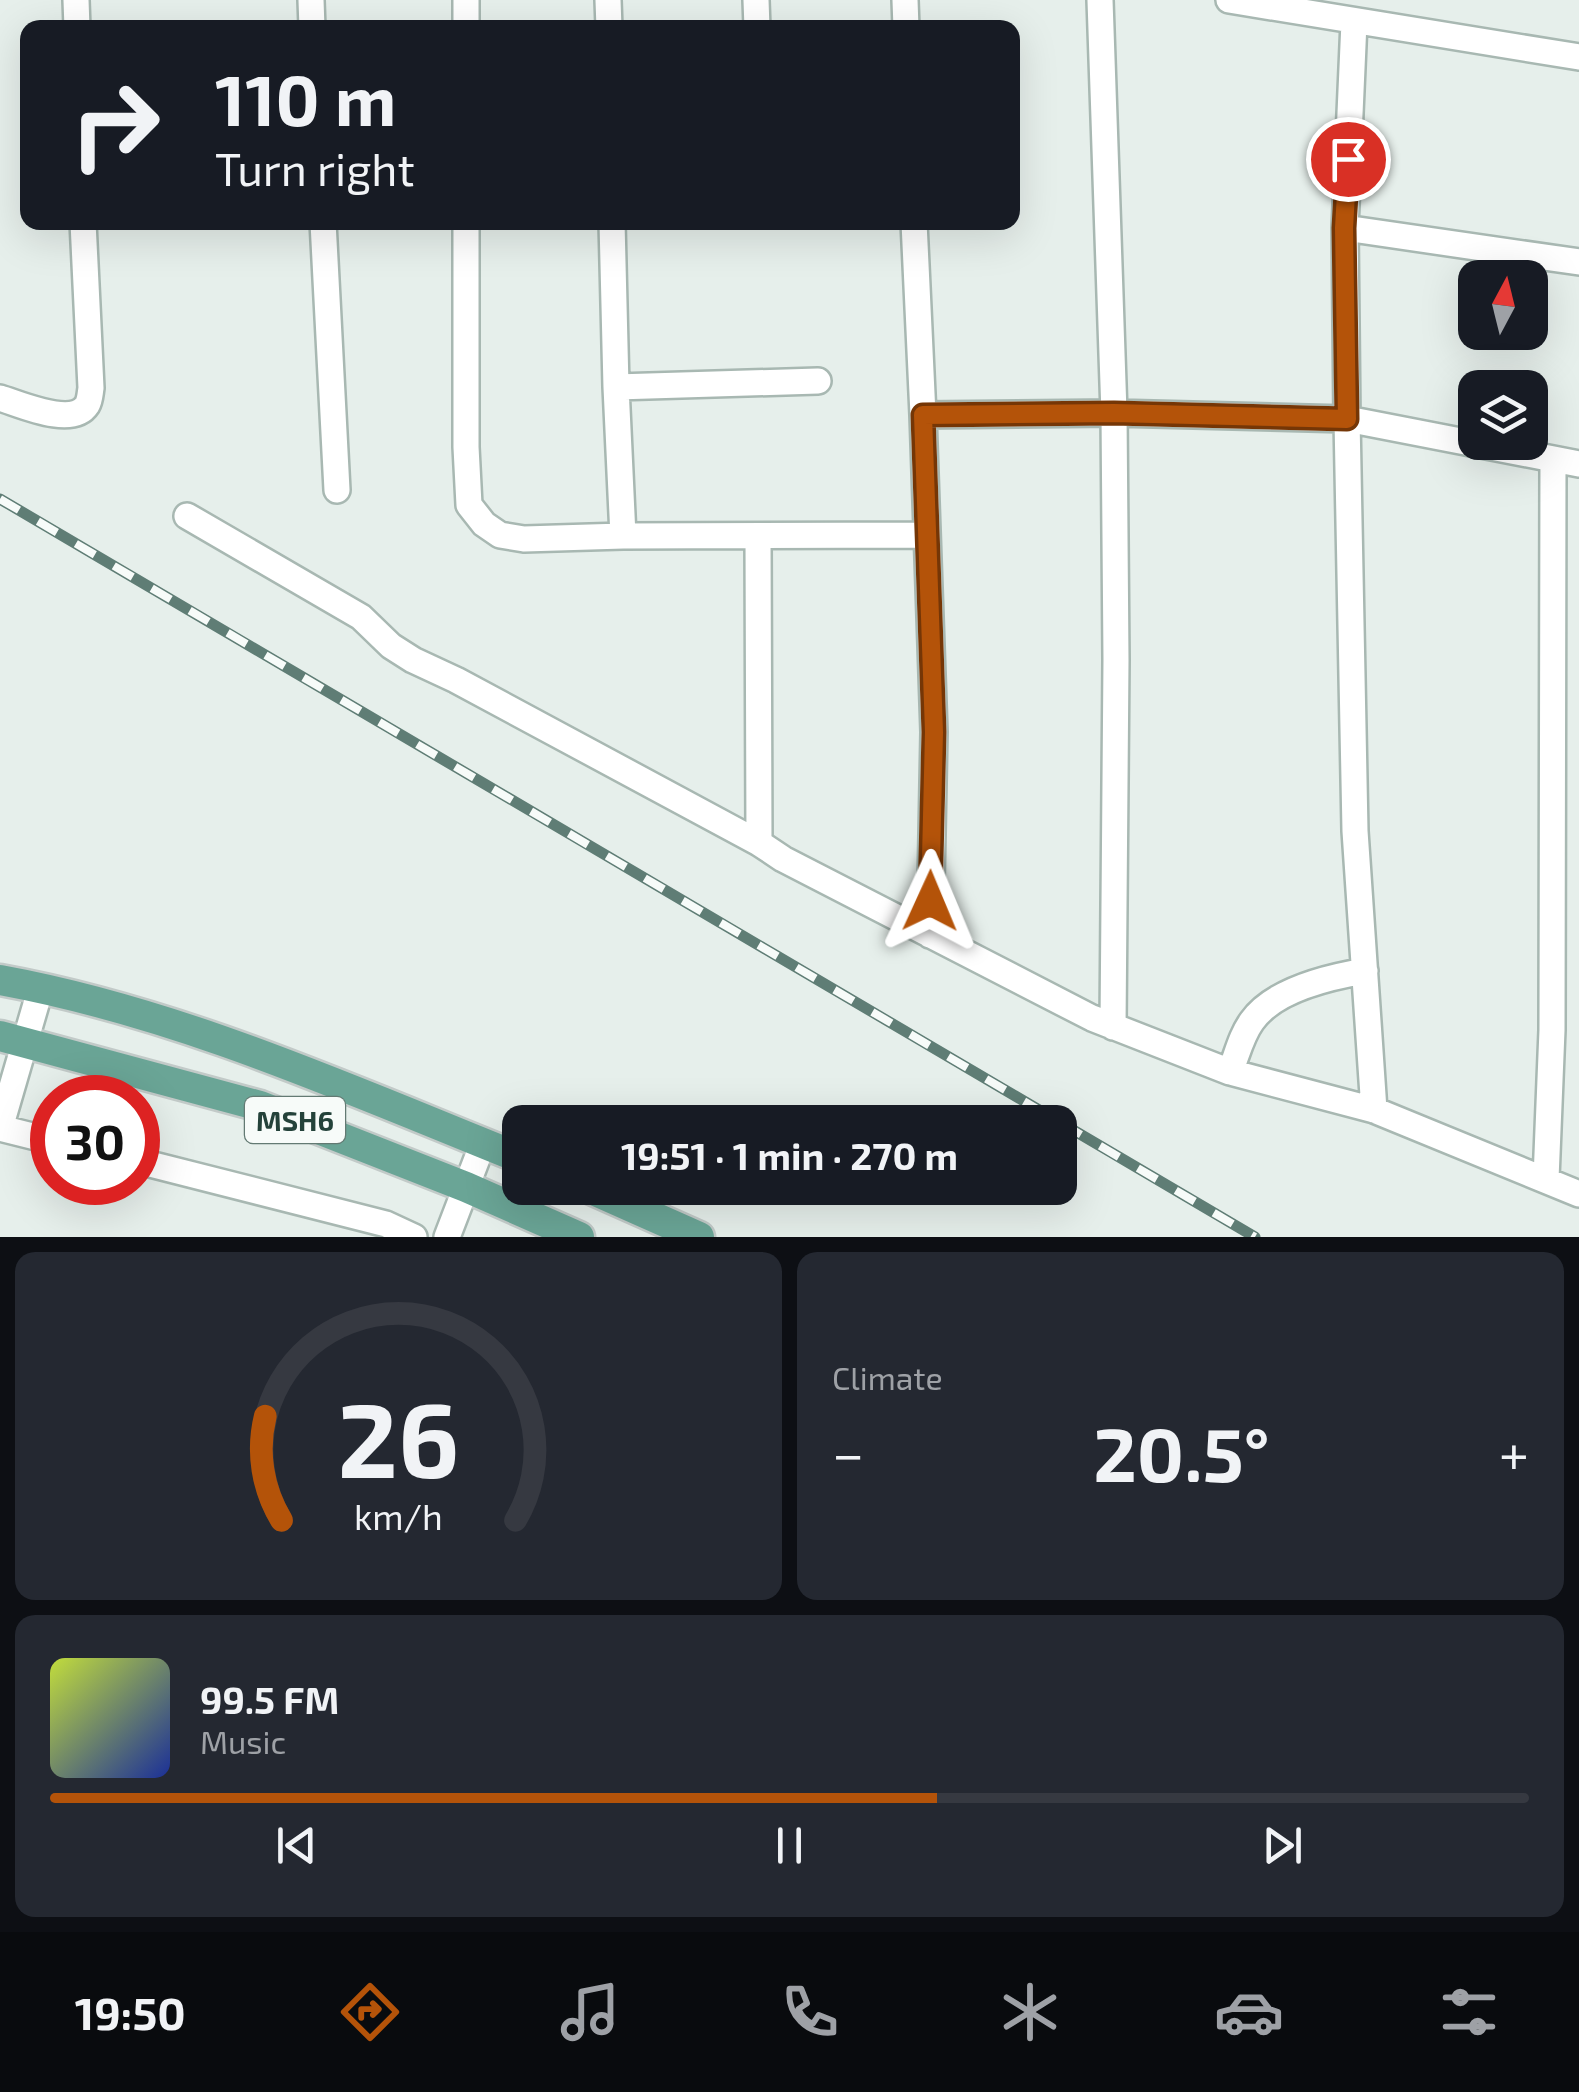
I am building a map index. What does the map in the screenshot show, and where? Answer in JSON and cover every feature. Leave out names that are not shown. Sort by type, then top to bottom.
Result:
[{"type":"main road","name":"MSH6","points":[[0,980],[134,1013],[270,1057],[502,1151]]},
{"type":"main road","name":"MSH6","points":[[12,1039],[260,1106],[579,1237]]},
{"type":"main road","points":[[628,1205],[700,1237]]},
{"type":"street","points":[[1100,0],[1114,413],[1113,1027]]},
{"type":"street","points":[[1229,0],[1579,57]]},
{"type":"street","points":[[1354,22],[1344,228],[1347,419],[1355,831],[1374,1110]]},
{"type":"street","points":[[1344,228],[1579,262]]},
{"type":"street","points":[[0,398],[54,414],[76,414],[87,404],[91,388],[83,230]]},
{"type":"street","points":[[322,230],[337,490]]},
{"type":"street","points":[[466,230],[469,505],[484,524],[500,535],[524,539],[926,536]]},
{"type":"street","points":[[612,230],[624,536]]},
{"type":"street","points":[[914,230],[934,732],[930,935]]},
{"type":"street","points":[[616,387],[818,381]]},
{"type":"street","points":[[923,415],[1114,413],[1347,419],[1566,462],[1546,1179]]},
{"type":"street","points":[[187,516],[361,617],[391,646],[413,660],[783,858],[1113,1027],[1230,1072],[1374,1110],[1579,1194]]},
{"type":"street","points":[[758,536],[759,843]]},
{"type":"street","points":[[1230,1072],[1245,1032],[1266,1007],[1312,982],[1365,971]]},
{"type":"street","points":[[30,1136],[0,1128],[12,1039],[40,988]]},
{"type":"street","points":[[447,1237],[482,1143]]},
{"type":"street","points":[[160,1167],[386,1224],[414,1237]]},
{"type":"railway","points":[[0,499],[1255,1237]]},
{"type":"route","points":[[930,901],[934,732],[923,415],[1114,413],[1347,419],[1344,228],[1348,159]]}]
